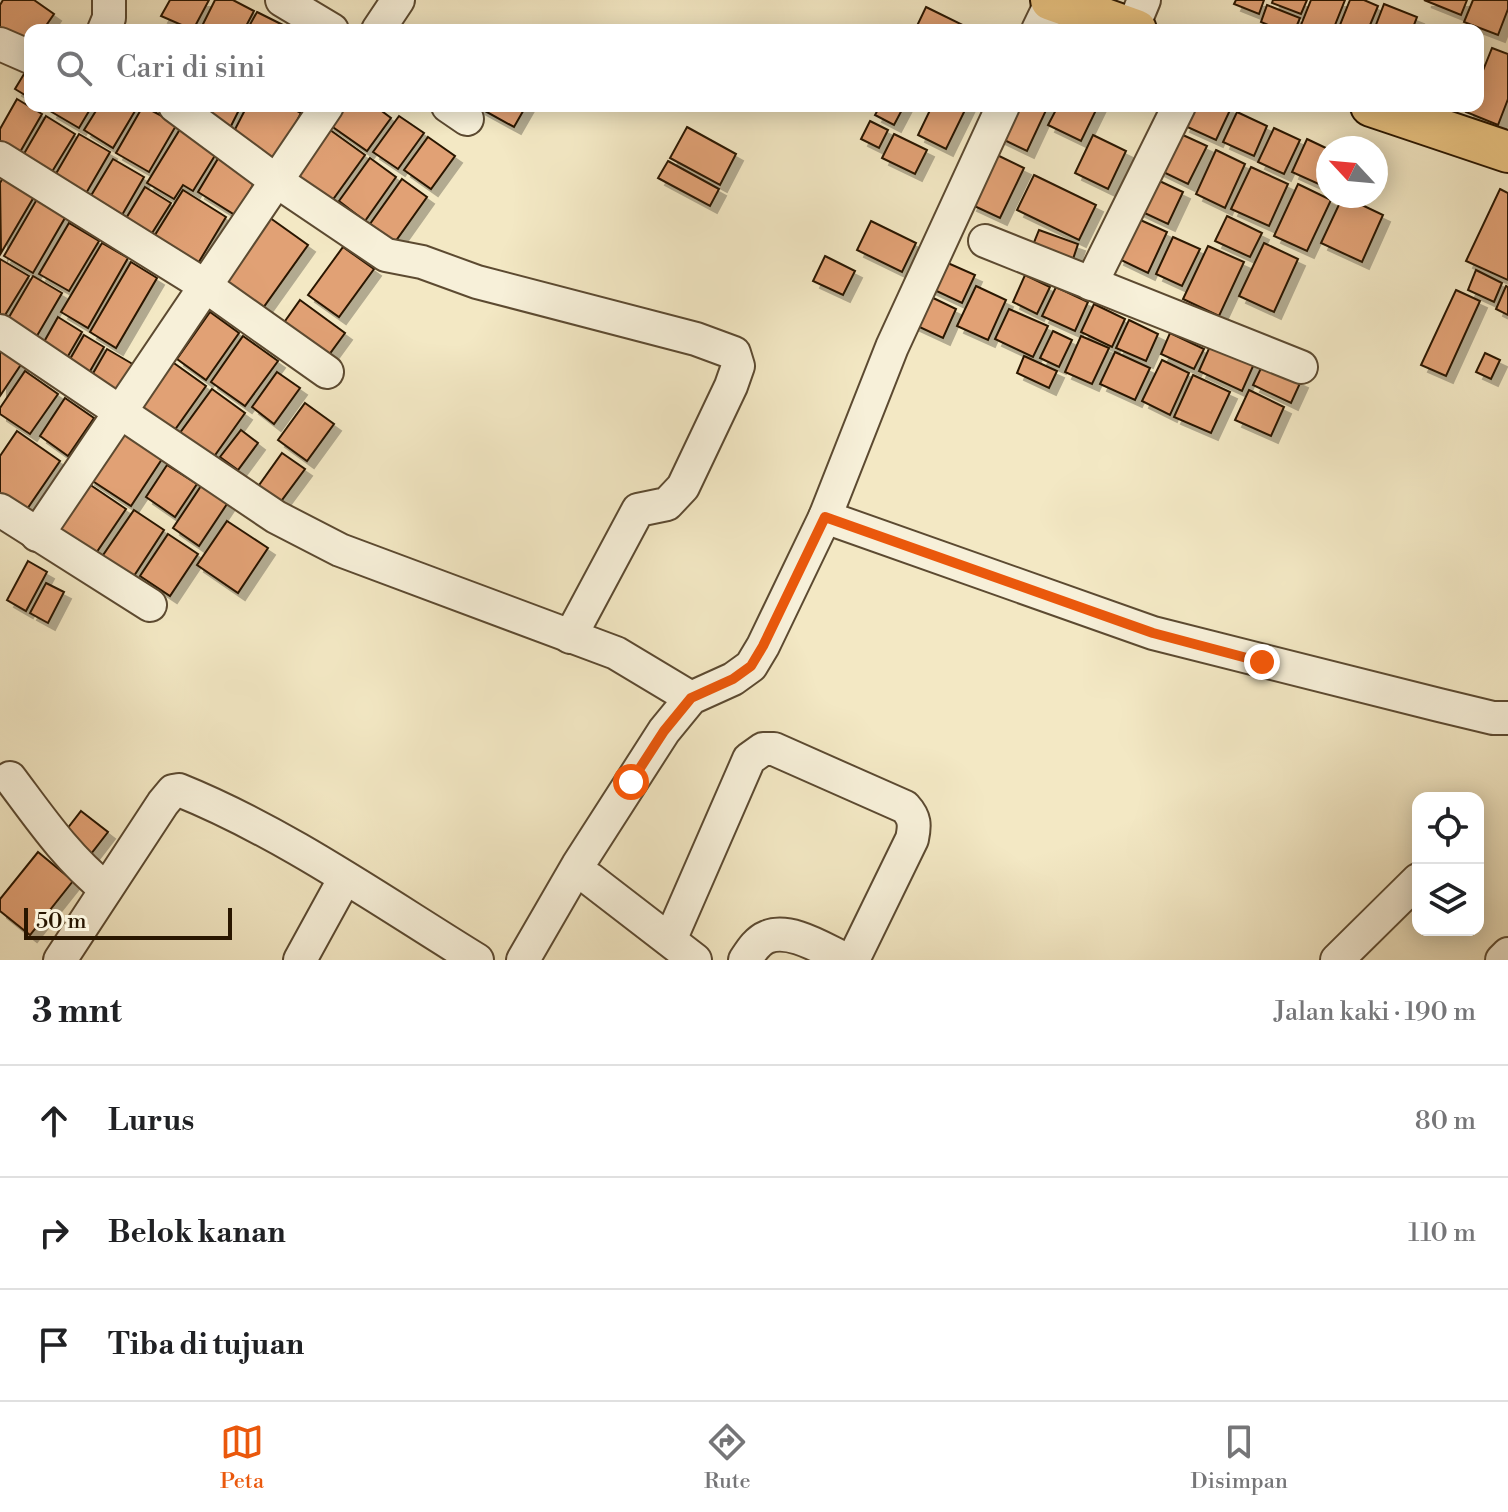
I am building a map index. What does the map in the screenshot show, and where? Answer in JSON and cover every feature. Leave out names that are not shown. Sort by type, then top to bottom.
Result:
[{"type":"main road","points":[[1051,0],[1137,20]]},
{"type":"main road","points":[[1389,112],[1508,152]]},
{"type":"street","points":[[106,24],[109,0]]},
{"type":"street","points":[[282,0],[322,24]]},
{"type":"street","points":[[382,24],[398,0]]},
{"type":"street","points":[[1041,24],[1051,0]]},
{"type":"street","points":[[0,44],[24,54]]},
{"type":"street","points":[[183,112],[275,180],[386,255],[422,262],[477,282],[696,339],[734,353],[738,366],[731,386],[683,487],[667,504],[638,510],[570,637]]},
{"type":"street","points":[[37,535],[323,112]]},
{"type":"street","points":[[523,960],[578,865],[664,731],[691,698],[733,679],[751,666],[763,646],[825,517],[892,347],[1000,112]]},
{"type":"street","points":[[1091,284],[1176,112]]},
{"type":"street","points":[[0,158],[204,285],[327,372]]},
{"type":"street","points":[[985,241],[1301,367]]},
{"type":"street","points":[[0,331],[276,517],[340,550],[616,653],[691,698]]},
{"type":"street","points":[[0,510],[150,605]]},
{"type":"street","points":[[825,517],[1153,633],[1493,718],[1508,718]]},
{"type":"street","points":[[590,879],[683,950],[749,759],[763,749],[774,749],[905,807],[913,816],[915,828],[912,839],[850,960],[781,934],[757,943],[745,960]]},
{"type":"street","points":[[10,778],[64,850],[83,871],[106,889]]},
{"type":"street","points":[[60,960],[163,803],[173,791],[179,790],[253,825],[477,960]]},
{"type":"street","points":[[300,960],[345,878]]},
{"type":"street","points":[[1337,960],[1412,886]]},
{"type":"street","points":[[1502,960],[1508,954]]},
{"type":"building","points":[[3,0],[34,0],[54,14],[47,24],[24,24],[24,46],[0,34],[0,5]]},
{"type":"building","points":[[170,0],[209,0],[196,24],[179,24],[161,16]]},
{"type":"building","points":[[215,0],[233,0],[254,11],[247,24],[203,24]]},
{"type":"building","points":[[1236,0],[1264,0],[1259,14],[1234,4]]},
{"type":"building","points":[[1273,0],[1307,0],[1301,14],[1272,3]]},
{"type":"building","points":[[1311,0],[1345,0],[1335,24],[1301,24]]},
{"type":"building","points":[[1350,0],[1364,0],[1378,6],[1370,24],[1340,24]]},
{"type":"building","points":[[1424,0],[1467,0],[1461,15]]},
{"type":"building","points":[[1473,0],[1508,0],[1508,9],[1498,35],[1484,30],[1484,24],[1464,22]]},
{"type":"building","points":[[1384,4],[1417,17],[1414,24],[1376,24]]},
{"type":"building","points":[[1267,5],[1300,18],[1298,24],[1261,22]]},
{"type":"building","points":[[926,7],[961,24],[918,24]]},
{"type":"building","points":[[257,12],[281,24],[250,24]]},
{"type":"building","points":[[1492,48],[1508,54],[1508,99],[1498,125],[1466,112],[1484,112],[1484,68]]},
{"type":"building","points":[[24,74],[24,94],[15,89]]},
{"type":"building","points":[[17,99],[24,103],[24,112],[42,114],[16,159],[0,149],[0,129]]},
{"type":"building","points":[[52,112],[88,112],[79,128]]},
{"type":"building","points":[[95,112],[134,112],[113,148],[84,130]]},
{"type":"building","points":[[140,112],[154,112],[177,124],[149,172],[116,153]]},
{"type":"building","points":[[202,112],[238,112],[229,130]]},
{"type":"building","points":[[244,112],[301,113],[275,163],[230,139]]},
{"type":"building","points":[[335,112],[383,112],[391,118],[367,151],[327,123]]},
{"type":"building","points":[[487,112],[523,112],[514,127]]},
{"type":"building","points":[[877,112],[901,112],[894,125],[875,115]]},
{"type":"building","points":[[929,112],[964,112],[946,149],[918,135]]},
{"type":"building","points":[[1007,112],[1045,112],[1027,151],[996,136]]},
{"type":"building","points":[[1055,112],[1095,112],[1081,141],[1048,125]]},
{"type":"building","points":[[1189,112],[1229,112],[1216,140],[1183,125]]},
{"type":"building","points":[[1237,112],[1267,126],[1254,156],[1223,142]]},
{"type":"building","points":[[46,116],[75,134],[47,180],[18,164]]},
{"type":"building","points":[[399,116],[424,133],[398,169],[373,152]]},
{"type":"building","points":[[870,121],[888,130],[879,148],[861,139]]},
{"type":"building","points":[[182,126],[219,149],[193,191],[183,185],[174,199],[147,183]]},
{"type":"building","points":[[326,127],[365,155],[329,205],[290,177]]},
{"type":"building","points":[[687,127],[736,154],[720,185],[670,158]]},
{"type":"building","points":[[1274,128],[1300,140],[1284,174],[1258,162]]},
{"type":"building","points":[[1172,130],[1207,146],[1188,184],[1155,168]]},
{"type":"building","points":[[79,134],[110,152],[81,202],[50,184]]},
{"type":"building","points":[[894,134],[927,150],[915,174],[882,158]]},
{"type":"building","points":[[1093,135],[1126,151],[1108,189],[1075,173]]},
{"type":"building","points":[[428,137],[455,156],[431,189],[404,170]]},
{"type":"building","points":[[1307,139],[1316,143],[1316,183],[1292,172]]},
{"type":"building","points":[[1216,150],[1245,164],[1225,208],[1196,194]]},
{"type":"building","points":[[222,152],[259,175],[235,215],[198,192]]},
{"type":"building","points":[[995,154],[1024,168],[1000,218],[970,204]]},
{"type":"building","points":[[370,158],[396,177],[365,221],[339,201]]},
{"type":"building","points":[[113,159],[144,177],[118,222],[86,204]]},
{"type":"building","points":[[668,161],[719,189],[710,206],[658,178]]},
{"type":"building","points":[[1251,167],[1288,184],[1269,226],[1231,209]]},
{"type":"building","points":[[6,172],[38,190],[1,253],[0,183]]},
{"type":"building","points":[[1034,175],[1096,205],[1079,240],[1017,210]]},
{"type":"building","points":[[1151,177],[1183,192],[1168,224],[1136,209]]},
{"type":"building","points":[[402,179],[427,197],[395,242],[370,224]]},
{"type":"building","points":[[1298,184],[1316,193],[1316,208],[1327,208],[1307,251],[1274,236]]},
{"type":"building","points":[[145,187],[171,203],[147,241],[122,225]]},
{"type":"building","points":[[1500,189],[1508,193],[1508,280],[1466,261]]},
{"type":"building","points":[[183,190],[226,217],[194,270],[150,243]]},
{"type":"building","points":[[40,194],[69,211],[33,273],[4,256]]},
{"type":"building","points":[[1337,208],[1368,208],[1383,215],[1362,262],[1321,243]]},
{"type":"building","points":[[266,215],[308,245],[263,308],[221,278]]},
{"type":"building","points":[[1227,216],[1262,233],[1250,257],[1215,241]]},
{"type":"building","points":[[1136,218],[1167,232],[1148,273],[1117,258]]},
{"type":"building","points":[[871,221],[916,243],[902,272],[857,250]]},
{"type":"building","points":[[69,223],[99,241],[69,291],[39,274]]},
{"type":"building","points":[[1039,230],[1078,244],[1071,265],[1031,250]]},
{"type":"building","points":[[1173,237],[1200,249],[1182,286],[1156,274]]},
{"type":"building","points":[[102,243],[128,258],[88,328],[61,312]]},
{"type":"building","points":[[1264,243],[1298,259],[1274,312],[1239,296]]},
{"type":"building","points":[[1208,246],[1244,262],[1219,316],[1183,299]]},
{"type":"building","points":[[343,247],[374,269],[339,317],[308,295]]},
{"type":"building","points":[[825,256],[855,271],[843,295],[813,281]]},
{"type":"building","points":[[0,259],[29,276],[2,320],[0,319]]},
{"type":"building","points":[[941,260],[975,275],[962,303],[928,287]]},
{"type":"building","points":[[131,262],[157,278],[116,348],[90,332]]},
{"type":"building","points":[[1476,270],[1502,283],[1494,302],[1468,290]]},
{"type":"building","points":[[1025,275],[1050,287],[1037,314],[1013,302]]},
{"type":"building","points":[[33,276],[62,293],[34,341],[5,324]]},
{"type":"building","points":[[976,286],[1006,300],[988,340],[957,326]]},
{"type":"building","points":[[1056,287],[1088,302],[1075,331],[1042,316]]},
{"type":"building","points":[[1508,287],[1508,315],[1496,309]]},
{"type":"building","points":[[1456,290],[1480,301],[1446,376],[1421,365]]},
{"type":"building","points":[[927,295],[956,309],[943,338],[913,324]]},
{"type":"building","points":[[300,300],[345,333],[323,363],[278,331]]},
{"type":"building","points":[[1094,304],[1125,319],[1112,347],[1081,332]]},
{"type":"building","points":[[1009,309],[1048,326],[1033,357],[995,339]]},
{"type":"building","points":[[210,312],[239,333],[206,380],[177,359]]},
{"type":"building","points":[[58,317],[82,332],[64,363],[40,349]]},
{"type":"building","points":[[1129,320],[1158,334],[1146,361],[1116,348]]},
{"type":"building","points":[[1053,331],[1072,340],[1059,367],[1040,358]]},
{"type":"building","points":[[1170,333],[1204,349],[1194,369],[1161,354]]},
{"type":"building","points":[[84,335],[104,347],[86,378],[66,366]]},
{"type":"building","points":[[243,336],[278,361],[245,406],[211,382]]},
{"type":"building","points":[[1081,336],[1109,348],[1092,384],[1065,372]]},
{"type":"building","points":[[1211,344],[1254,364],[1242,391],[1199,371]]},
{"type":"building","points":[[0,348],[22,363],[0,396]]},
{"type":"building","points":[[107,349],[136,366],[117,399],[88,382]]},
{"type":"building","points":[[1115,352],[1150,368],[1135,400],[1100,384]]},
{"type":"building","points":[[1485,353],[1500,360],[1491,379],[1476,372]]},
{"type":"building","points":[[1024,356],[1057,371],[1049,388],[1017,373]]},
{"type":"building","points":[[1162,360],[1189,373],[1170,415],[1142,401]]},
{"type":"building","points":[[171,361],[206,386],[169,438],[133,413]]},
{"type":"building","points":[[1263,364],[1301,381],[1291,403],[1253,385]]},
{"type":"building","points":[[25,371],[58,394],[30,434],[0,414],[0,408]]},
{"type":"building","points":[[277,372],[300,388],[274,424],[252,407]]},
{"type":"building","points":[[1193,375],[1230,392],[1211,433],[1174,417]]},
{"type":"building","points":[[212,389],[245,413],[208,465],[174,441]]},
{"type":"building","points":[[1249,390],[1284,407],[1271,436],[1235,420]]},
{"type":"building","points":[[65,398],[94,418],[68,456],[40,436]]},
{"type":"building","points":[[305,403],[334,424],[307,461],[278,440]]},
{"type":"building","points":[[122,427],[164,456],[131,506],[88,478]]},
{"type":"building","points":[[241,430],[258,443],[238,470],[220,457]]},
{"type":"building","points":[[17,431],[60,461],[23,515],[0,499],[0,456]]},
{"type":"building","points":[[282,453],[305,469],[279,504],[257,488]]},
{"type":"building","points":[[167,465],[197,484],[175,517],[146,497]]},
{"type":"building","points":[[86,482],[126,509],[92,559],[52,532]]},
{"type":"building","points":[[203,483],[229,501],[199,546],[173,528]]},
{"type":"building","points":[[134,510],[164,530],[130,582],[99,561]]},
{"type":"building","points":[[227,521],[268,548],[238,593],[197,565]]},
{"type":"building","points":[[168,534],[198,554],[170,596],[140,576]]},
{"type":"building","points":[[28,561],[47,572],[26,611],[7,600]]},
{"type":"building","points":[[46,583],[64,592],[48,623],[30,613]]},
{"type":"building","points":[[81,811],[108,832],[87,859],[60,838]]},
{"type":"building","points":[[38,852],[73,881],[30,935],[0,911],[0,899]]},
{"type":"route","points":[[631,782],[664,731],[691,698],[733,679],[751,666],[825,517],[1153,633],[1262,662]]}]
